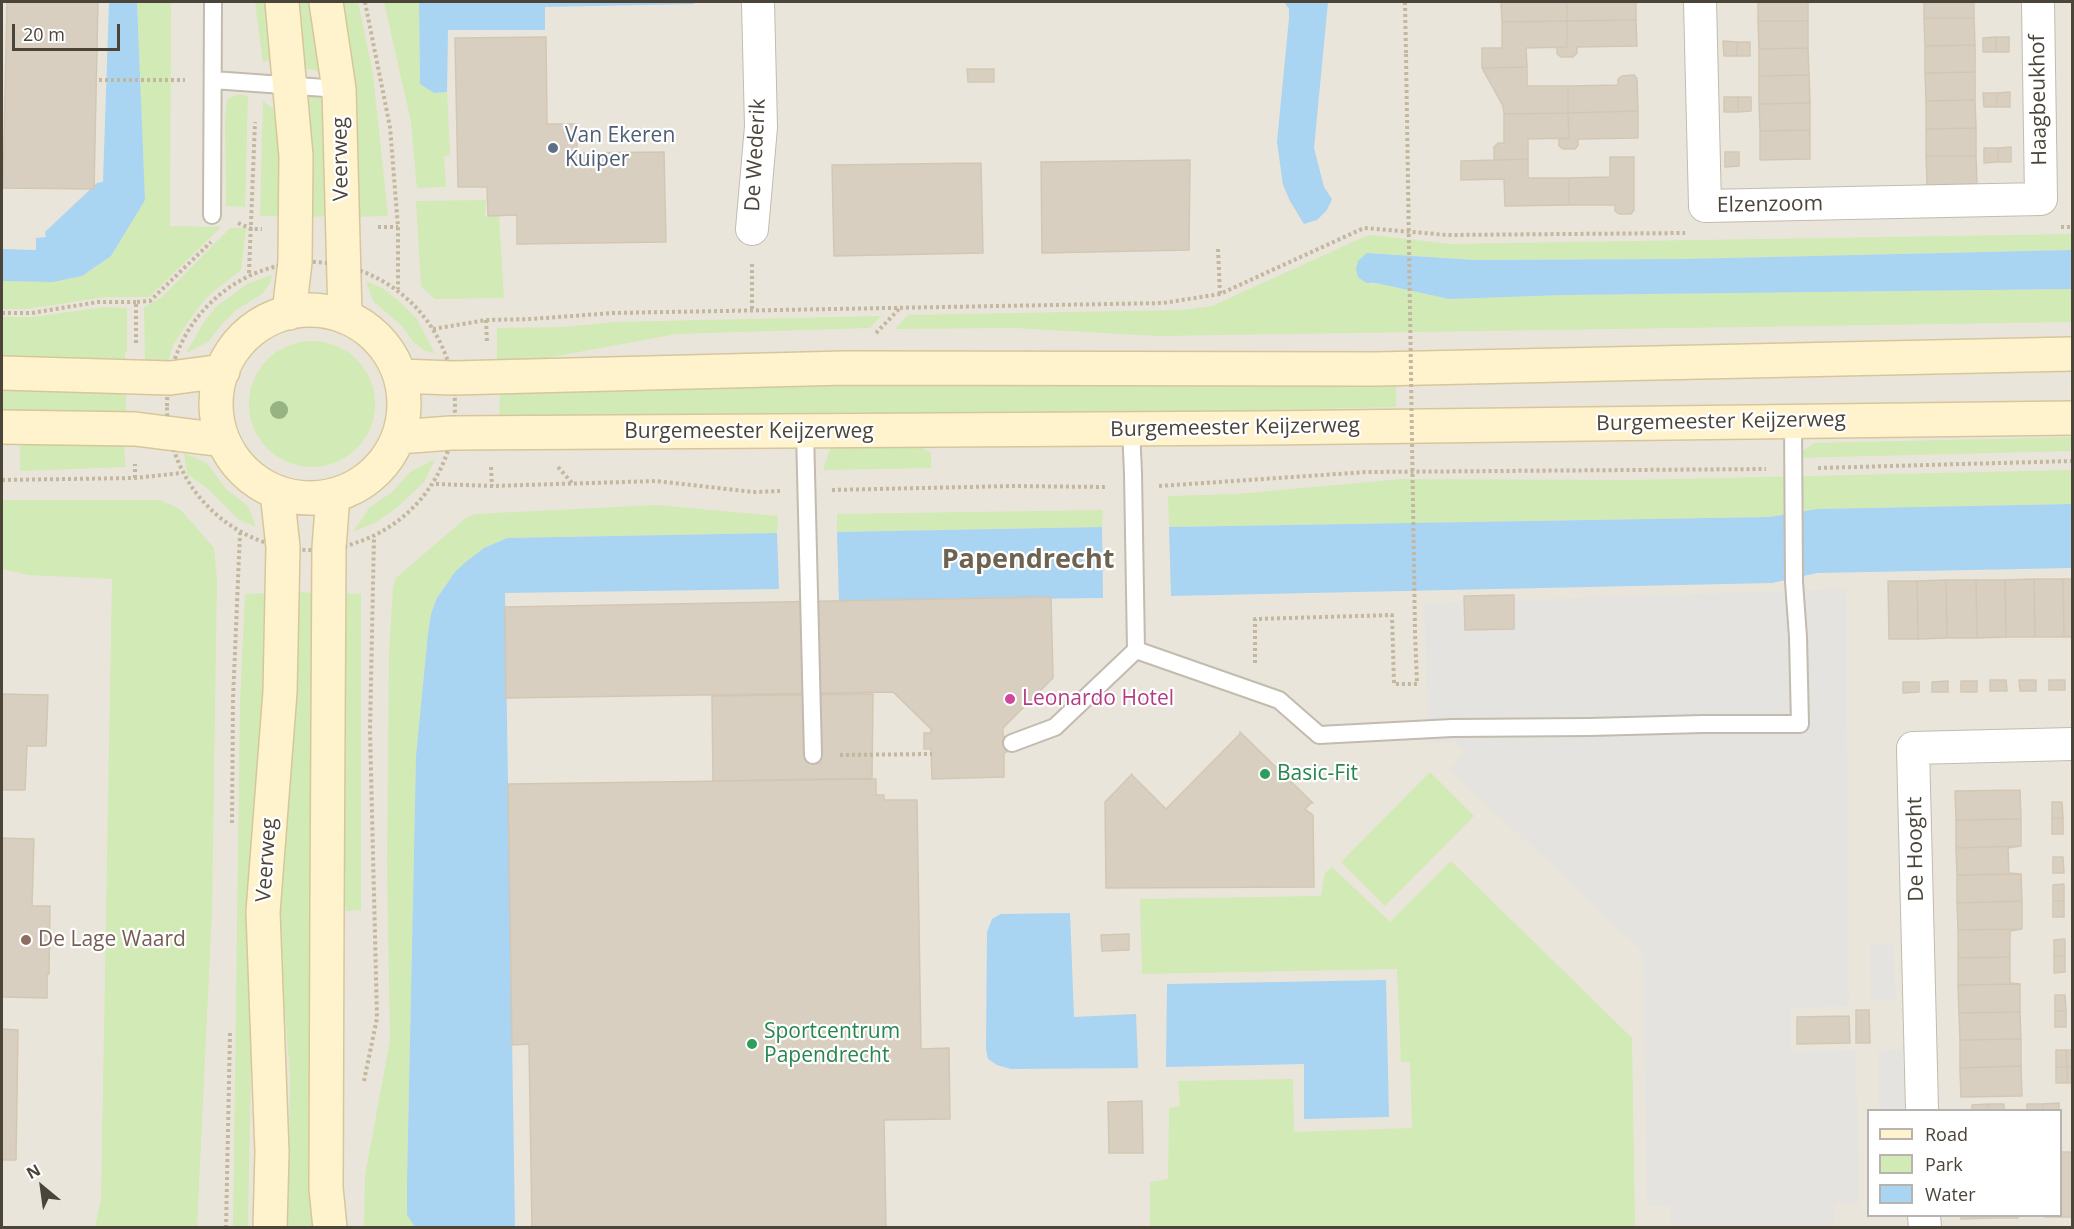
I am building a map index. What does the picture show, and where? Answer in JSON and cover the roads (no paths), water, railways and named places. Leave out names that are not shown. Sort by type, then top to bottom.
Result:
[{"type":"main road","points":[[282,2],[296,156],[295,262],[289,313]]},
{"type":"main road","name":"Veerweg","points":[[326,2],[339,89],[345,317]]},
{"type":"main road","points":[[318,311],[345,317],[358,323],[379,340],[392,357],[400,376],[404,407],[398,437],[388,457],[373,474],[348,491],[333,495],[305,498],[278,492],[260,484],[245,472],[229,451],[218,423],[216,405],[223,371],[230,357],[249,334],[261,324],[289,313],[318,311]]},
{"type":"main road","points":[[400,376],[453,378],[845,368],[1376,369],[2073,354]]},
{"type":"main road","points":[[2,373],[135,375],[170,378],[223,371]]},
{"type":"main road","name":"Burgemeester Keijzerweg","points":[[398,437],[452,433],[1131,429],[2073,418]]},
{"type":"main road","points":[[2,427],[135,429],[223,440]]},
{"type":"main road","name":"Veerweg","points":[[270,1227],[272,1152],[262,912],[280,692],[283,547],[278,492]]},
{"type":"main road","points":[[330,1227],[326,1188],[327,932],[329,548],[333,495]]},
{"type":"street","name":"Elzenzoom","points":[[1700,2],[1705,206],[2041,199]]},
{"type":"street","name":"Haagbeukhof","points":[[2038,2],[2041,199]]},
{"type":"street","name":"De Wederik","points":[[752,229],[761,127],[758,17]]},
{"type":"street","name":"De Hooght","points":[[1922,1109],[1913,748],[2073,744]]},
{"type":"lane","points":[[212,215],[213,2]]},
{"type":"lane","points":[[213,80],[339,89]]},
{"type":"lane","points":[[1136,650],[1279,700],[1319,735],[1452,728],[1800,724],[1794,582],[1793,422]]},
{"type":"lane","points":[[1012,743],[1054,727],[1136,650],[1131,429]]},
{"type":"lane","points":[[805,432],[813,755]]},
{"type":"water","points":[[109,2],[137,2],[145,200],[111,256],[82,276],[53,282],[2,281],[2,249],[36,250],[36,238],[46,237],[45,232],[97,183],[103,182]]},
{"type":"water","points":[[419,2],[695,2],[694,4],[545,7],[545,30],[448,30],[447,92],[434,93],[420,84]]},
{"type":"water","points":[[1284,2],[1328,2],[1314,148],[1324,187],[1332,199],[1327,210],[1317,220],[1304,224],[1283,185],[1277,142],[1289,18],[1289,9]]},
{"type":"water","points":[[2072,250],[2072,289],[1565,295],[1449,299],[1376,283],[1366,283],[1358,277],[1356,269],[1358,261],[1367,253],[1475,260],[1683,259]]},
{"type":"water","points":[[2072,504],[2072,568],[1817,573],[1772,583],[1171,596],[1169,527],[1770,517],[1817,509]]},
{"type":"water","points":[[1102,527],[1103,598],[839,601],[837,532]]},
{"type":"water","points":[[777,533],[779,589],[505,593],[515,1227],[415,1227],[407,1215],[407,1182],[416,756],[428,633],[431,614],[437,598],[455,572],[467,561],[484,548],[507,538]]},
{"type":"water","points":[[1070,913],[1074,1017],[1136,1014],[1138,1068],[1011,1069],[997,1065],[988,1059],[986,1049],[987,932],[992,919],[1001,914]]},
{"type":"water","points":[[1386,980],[1389,1117],[1304,1119],[1304,1064],[1166,1067],[1167,984]]},
{"type":"place","name":"Van Ekeren Kuiper","points":[[553,148]]},
{"type":"place","name":"Leonardo Hotel","points":[[1010,699]]},
{"type":"place","name":"Basic-Fit","points":[[1265,774]]},
{"type":"place","name":"De Lage Waard","points":[[26,940]]},
{"type":"place","name":"Sportcentrum Papendrecht","points":[[752,1044]]},
{"type":"district","name":"Papendrecht","points":[[1028,560]]}]
